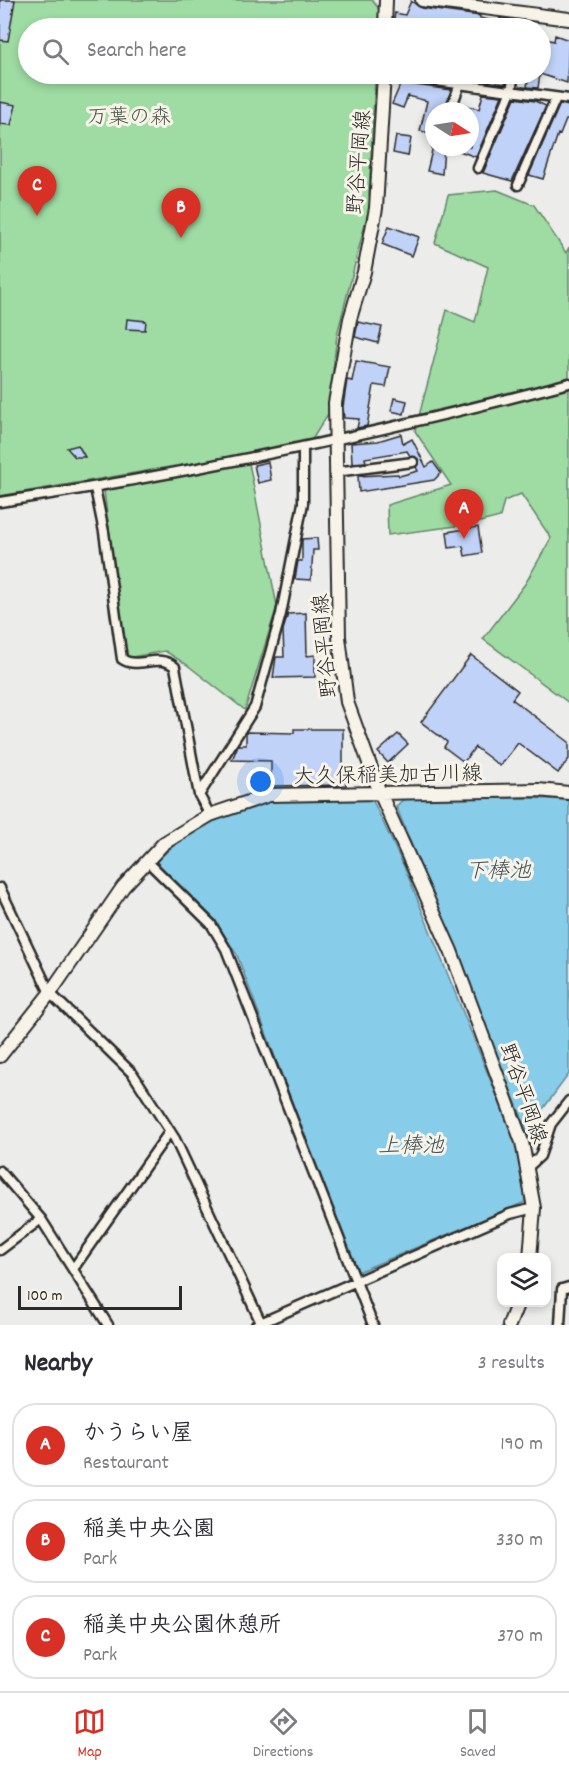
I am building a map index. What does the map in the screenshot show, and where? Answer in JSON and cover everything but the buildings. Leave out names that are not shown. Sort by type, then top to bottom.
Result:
[{"type":"main road","points":[[386,0],[386,18]]},
{"type":"main road","points":[[422,0],[569,19]]},
{"type":"main road","name":"野谷平岡線","points":[[383,84],[376,208],[364,272],[350,319],[336,403],[334,440],[339,637],[347,702],[380,793],[451,951],[522,1142],[534,1208],[531,1253]]},
{"type":"main road","name":"大久保稲美加古川線","points":[[0,1056],[50,993],[123,887],[164,843],[210,815],[269,795],[538,790],[569,793]]},
{"type":"main road","points":[[509,1325],[516,1307]]},
{"type":"street","points":[[453,102],[460,84],[569,99]]},
{"type":"street","points":[[478,168],[512,84]]},
{"type":"street","points":[[518,185],[556,98]]},
{"type":"street","points":[[0,502],[95,488],[303,449],[569,383]]},
{"type":"street","points":[[199,795],[255,707],[281,614],[303,503],[303,449]]},
{"type":"street","points":[[335,472],[413,462]]},
{"type":"street","points":[[95,488],[104,532],[122,659],[129,663],[162,660],[176,667],[199,795],[210,815]]},
{"type":"street","points":[[147,861],[211,924],[226,950],[354,1282],[373,1325]]},
{"type":"street","points":[[0,888],[50,993],[133,1074],[170,1131],[260,1324],[510,1214],[534,1208]]},
{"type":"street","points":[[528,1167],[540,1156],[551,1124],[569,1101]]},
{"type":"street","points":[[73,1269],[170,1131]]},
{"type":"street","points":[[0,1171],[41,1219],[108,1325]]},
{"type":"street","points":[[0,1251],[41,1219]]},
{"type":"street","points":[[560,1325],[562,1289],[569,1287]]},
{"type":"green space","name":"万葉の森","points":[[0,0],[372,0],[379,9],[378,18],[18,18],[18,84],[375,84],[369,194],[371,208],[337,335],[328,414],[310,443],[0,496]]},
{"type":"green space","points":[[497,190],[534,205],[566,253],[569,247],[569,703],[483,639],[525,584],[551,538],[521,494],[504,501],[500,517],[472,524],[388,535],[387,505],[451,485],[415,431],[447,310],[475,322],[488,267],[435,243],[448,195]]},
{"type":"green space","points":[[249,463],[277,606],[245,710],[186,664],[165,651],[126,658],[104,491]]},
{"type":"water","name":"上棒池","points":[[310,796],[362,797],[373,801],[406,871],[515,1141],[520,1157],[525,1202],[353,1274],[314,1161],[237,955],[216,922],[156,862],[181,840],[213,822],[263,802]]},
{"type":"water","name":"下棒池","points":[[404,799],[569,800],[569,1074],[543,1109],[530,1138],[396,806]]},
{"type":"place","name":"稲美中央公園休憩所","points":[[37,216]]},
{"type":"place","name":"稲美中央公園","points":[[181,238]]},
{"type":"place","name":"かうらい屋","points":[[464,539]]}]
